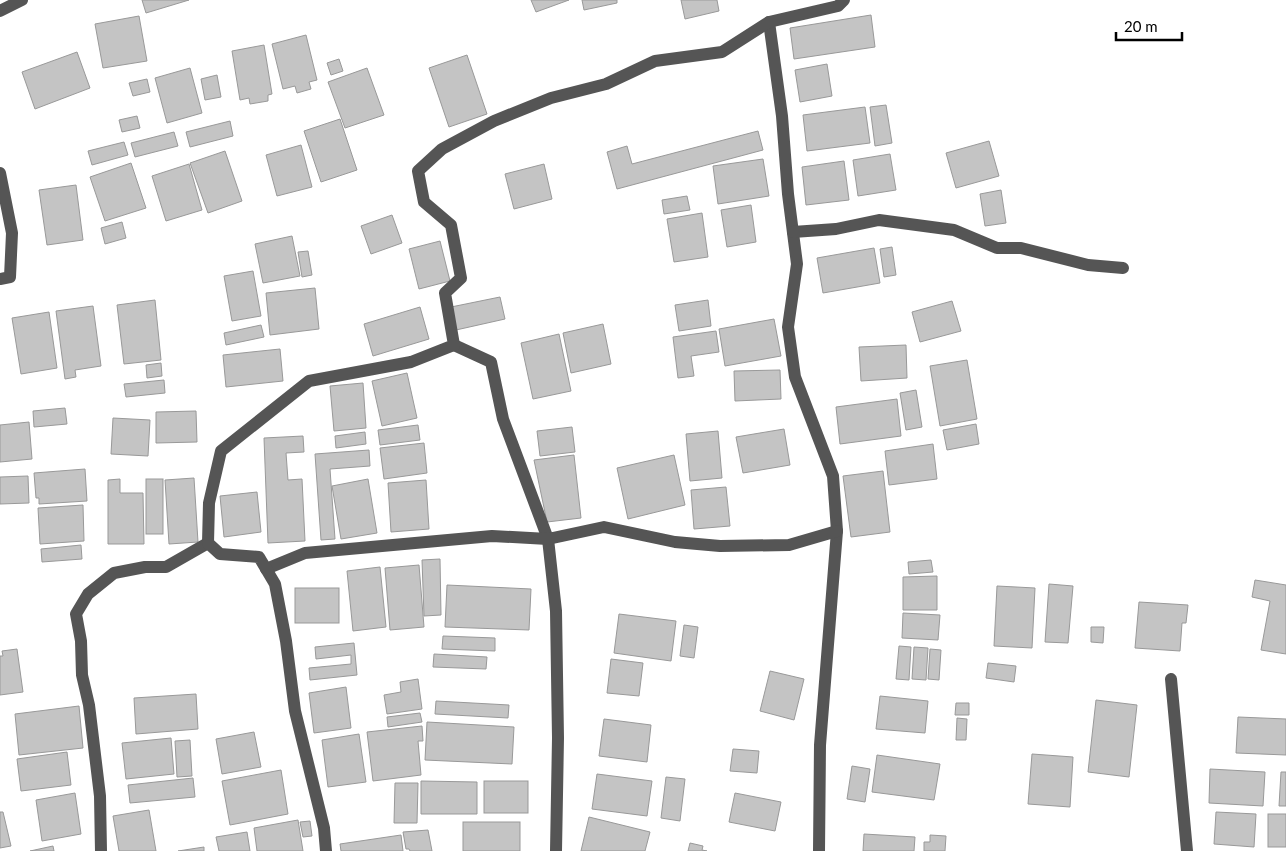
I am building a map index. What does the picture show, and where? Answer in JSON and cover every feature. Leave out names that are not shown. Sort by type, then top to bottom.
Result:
[{"type":"street","points":[[0,11],[22,0]]},
{"type":"street","points":[[454,345],[445,294],[461,278],[451,225],[424,202],[418,171],[442,149],[494,120],[550,98],[606,84],[655,61],[722,52],[769,22],[838,6],[844,0]]},
{"type":"street","points":[[769,22],[782,116],[788,194],[797,264],[788,327],[795,377],[833,476],[837,531],[820,745],[819,851]]},
{"type":"street","points":[[0,173],[12,232],[10,277],[0,279]]},
{"type":"street","points":[[793,232],[836,229],[880,220],[954,230],[997,248],[1021,248],[1088,265],[1123,268]]},
{"type":"street","points":[[326,851],[324,828],[294,711],[286,641],[275,584],[259,557],[220,554],[208,543],[209,503],[222,452],[309,381],[411,362],[454,345],[491,362],[504,419],[548,539],[556,611],[558,738],[556,851]]},
{"type":"street","points":[[266,569],[304,553],[492,536],[548,539],[604,527],[675,542],[720,546],[789,545],[837,531]]},
{"type":"street","points":[[100,851],[100,796],[89,705],[82,675],[81,641],[76,614],[88,594],[114,573],[145,567],[166,567],[208,543]]},
{"type":"street","points":[[1171,679],[1186,851]]},
{"type":"building","points":[[142,0],[189,0],[146,13]]},
{"type":"building","points":[[531,0],[569,0],[536,12]]},
{"type":"building","points":[[582,0],[617,0],[617,3],[584,10]]},
{"type":"building","points":[[681,0],[717,0],[719,11],[685,19]]},
{"type":"building","points":[[871,15],[875,47],[794,59],[790,28]]},
{"type":"building","points":[[139,16],[147,61],[103,68],[95,24]]},
{"type":"building","points":[[306,35],[317,80],[309,82],[311,89],[297,93],[295,86],[283,89],[272,44]]},
{"type":"building","points":[[264,45],[272,94],[268,95],[268,101],[250,104],[249,98],[240,100],[232,51]]},
{"type":"building","points":[[77,52],[90,88],[35,109],[22,72]]},
{"type":"building","points":[[467,55],[487,114],[449,127],[429,68]]},
{"type":"building","points":[[339,59],[343,71],[331,75],[327,63]]},
{"type":"building","points":[[827,64],[832,96],[800,102],[795,70]]},
{"type":"building","points":[[190,68],[202,113],[167,123],[155,78]]},
{"type":"building","points":[[367,68],[384,115],[345,128],[328,82]]},
{"type":"building","points":[[217,75],[221,97],[205,100],[201,79]]},
{"type":"building","points":[[147,79],[150,92],[133,96],[129,83]]},
{"type":"building","points":[[886,105],[892,143],[875,146],[870,107]]},
{"type":"building","points":[[865,107],[870,143],[807,151],[803,115]]},
{"type":"building","points":[[137,116],[140,128],[122,132],[119,120]]},
{"type":"building","points":[[340,119],[357,170],[321,182],[304,131]]},
{"type":"building","points":[[230,121],[233,136],[190,147],[186,132]]},
{"type":"building","points":[[758,131],[763,150],[617,189],[607,152],[627,146],[632,164]]},
{"type":"building","points":[[174,132],[178,146],[135,157],[131,143]]},
{"type":"building","points":[[989,141],[999,176],[956,188],[946,153]]},
{"type":"building","points":[[124,142],[128,155],[92,165],[88,151]]},
{"type":"building","points":[[301,145],[312,187],[277,196],[266,155]]},
{"type":"building","points":[[225,151],[242,201],[208,213],[190,163]]},
{"type":"building","points":[[890,154],[896,190],[858,196],[853,160]]},
{"type":"building","points":[[763,159],[769,196],[718,204],[713,166]]},
{"type":"building","points":[[844,161],[849,200],[806,205],[802,167]]},
{"type":"building","points":[[131,163],[146,208],[105,221],[90,177]]},
{"type":"building","points":[[189,164],[202,210],[166,221],[152,176]]},
{"type":"building","points":[[544,164],[552,199],[514,209],[505,174]]},
{"type":"building","points":[[76,185],[83,240],[47,245],[39,190]]},
{"type":"building","points":[[1001,190],[1006,223],[985,226],[980,194]]},
{"type":"building","points":[[687,196],[690,210],[664,214],[662,200]]},
{"type":"building","points":[[751,205],[756,242],[727,247],[721,210]]},
{"type":"building","points":[[702,213],[708,257],[674,262],[667,219]]},
{"type":"building","points":[[392,215],[402,243],[371,254],[361,226]]},
{"type":"building","points":[[122,222],[126,238],[105,244],[101,228]]},
{"type":"building","points":[[292,236],[300,276],[263,283],[255,244]]},
{"type":"building","points":[[440,241],[450,281],[419,289],[409,249]]},
{"type":"building","points":[[892,247],[896,275],[884,277],[880,249]]},
{"type":"building","points":[[874,248],[880,283],[823,293],[817,258]]},
{"type":"building","points":[[308,251],[312,275],[302,277],[298,252]]},
{"type":"building","points":[[253,271],[261,316],[232,321],[224,276]]},
{"type":"building","points":[[315,288],[319,329],[270,335],[266,293]]},
{"type":"building","points":[[500,297],[505,319],[456,330],[451,307]]},
{"type":"building","points":[[155,300],[161,360],[124,364],[117,305]]},
{"type":"building","points":[[708,300],[711,326],[679,331],[675,305]]},
{"type":"building","points":[[952,301],[961,331],[920,342],[912,312]]},
{"type":"building","points":[[93,306],[101,366],[75,370],[76,377],[65,379],[56,311]]},
{"type":"building","points":[[420,307],[429,339],[373,356],[364,324]]},
{"type":"building","points":[[49,312],[57,368],[21,374],[12,318]]},
{"type":"building","points":[[774,319],[781,356],[725,366],[719,329]]},
{"type":"building","points":[[603,324],[611,364],[571,373],[563,333]]},
{"type":"building","points":[[261,325],[264,337],[226,345],[224,333]]},
{"type":"building","points":[[716,331],[719,352],[691,356],[694,376],[678,378],[673,337]]},
{"type":"building","points":[[559,334],[571,391],[533,399],[521,343]]},
{"type":"building","points":[[906,345],[907,378],[861,381],[859,347]]},
{"type":"building","points":[[280,349],[283,381],[226,387],[223,355]]},
{"type":"building","points":[[967,360],[977,419],[940,426],[930,366]]},
{"type":"building","points":[[161,363],[162,376],[147,378],[146,365]]},
{"type":"building","points":[[780,370],[781,399],[735,401],[734,371]]},
{"type":"building","points":[[407,373],[417,418],[382,426],[372,381]]},
{"type":"building","points":[[164,380],[165,393],[126,397],[124,384]]},
{"type":"building","points":[[363,383],[366,428],[334,431],[330,386]]},
{"type":"building","points":[[916,390],[922,427],[906,430],[900,393]]},
{"type":"building","points":[[897,399],[901,436],[840,444],[836,407]]},
{"type":"building","points":[[65,408],[67,424],[34,427],[33,411]]},
{"type":"building","points":[[196,411],[197,442],[156,443],[156,412]]},
{"type":"building","points":[[113,418],[150,420],[148,456],[111,454]]},
{"type":"building","points":[[29,422],[32,459],[0,462],[0,425]]},
{"type":"building","points":[[976,424],[979,444],[947,450],[943,430]]},
{"type":"building","points":[[418,425],[420,440],[380,445],[378,430]]},
{"type":"building","points":[[572,427],[575,452],[540,456],[537,431]]},
{"type":"building","points":[[784,429],[790,465],[743,473],[736,437]]},
{"type":"building","points":[[718,431],[722,478],[690,481],[686,434]]},
{"type":"building","points":[[365,432],[366,444],[336,448],[335,436]]},
{"type":"building","points":[[303,436],[304,452],[286,453],[288,480],[302,479],[305,541],[268,543],[264,438]]},
{"type":"building","points":[[424,443],[427,473],[384,479],[380,448]]},
{"type":"building","points":[[933,444],[937,479],[889,485],[885,451]]},
{"type":"building","points":[[369,450],[370,466],[330,469],[335,539],[321,540],[315,454]]},
{"type":"building","points":[[574,455],[581,518],[547,522],[534,460]]},
{"type":"building","points":[[674,455],[685,505],[628,519],[617,468]]},
{"type":"building","points":[[85,469],[87,501],[39,504],[39,498],[36,498],[34,473]]},
{"type":"building","points":[[883,471],[890,532],[851,537],[843,476]]},
{"type":"building","points":[[28,476],[29,503],[0,504],[0,477]]},
{"type":"building","points":[[194,478],[198,542],[169,544],[165,480]]},
{"type":"building","points":[[120,479],[120,493],[143,493],[144,544],[108,544],[108,480]]},
{"type":"building","points":[[146,479],[163,479],[163,534],[146,534]]},
{"type":"building","points":[[368,479],[377,533],[341,539],[332,486]]},
{"type":"building","points":[[426,480],[429,529],[391,532],[388,483]]},
{"type":"building","points":[[726,487],[730,526],[694,529],[691,490]]},
{"type":"building","points":[[257,492],[261,532],[224,537],[220,496]]},
{"type":"building","points":[[83,505],[84,541],[40,544],[38,508]]},
{"type":"building","points":[[81,545],[82,559],[42,562],[41,549]]},
{"type":"building","points":[[440,559],[441,615],[424,616],[422,560]]},
{"type":"building","points":[[931,560],[933,572],[909,574],[908,562]]},
{"type":"building","points":[[419,565],[424,627],[390,630],[385,568]]},
{"type":"building","points":[[380,567],[386,627],[353,631],[347,571]]},
{"type":"building","points":[[937,576],[937,610],[903,610],[903,577]]},
{"type":"building","points":[[1255,580],[1286,585],[1286,654],[1261,650],[1270,601],[1252,597]]},
{"type":"building","points":[[1049,584],[1073,586],[1068,643],[1045,642]]},
{"type":"building","points":[[447,585],[531,589],[529,630],[445,627]]},
{"type":"building","points":[[997,586],[1035,588],[1032,648],[994,646]]},
{"type":"building","points":[[295,588],[339,588],[339,623],[295,623]]},
{"type":"building","points":[[1139,602],[1188,605],[1186,623],[1182,623],[1180,651],[1135,648]]},
{"type":"building","points":[[903,613],[940,615],[938,640],[902,638]]},
{"type":"building","points":[[619,614],[676,621],[671,661],[614,653]]},
{"type":"building","points":[[684,625],[698,627],[694,658],[680,656]]},
{"type":"building","points":[[1091,627],[1104,627],[1103,643],[1091,642]]},
{"type":"building","points":[[443,636],[495,638],[495,651],[442,649]]},
{"type":"building","points":[[354,643],[357,675],[310,680],[309,668],[351,664],[351,655],[316,659],[315,647]]},
{"type":"building","points":[[899,646],[911,647],[909,680],[896,679]]},
{"type":"building","points":[[914,647],[928,648],[926,680],[912,679]]},
{"type":"building","points":[[17,649],[23,692],[0,695],[0,656],[3,656],[2,651]]},
{"type":"building","points":[[930,649],[941,650],[939,680],[928,679]]},
{"type":"building","points":[[434,654],[487,657],[486,669],[433,667]]},
{"type":"building","points":[[611,659],[643,663],[639,696],[607,693]]},
{"type":"building","points":[[988,663],[1016,666],[1014,682],[986,678]]},
{"type":"building","points":[[770,671],[804,679],[794,720],[760,711]]},
{"type":"building","points":[[418,679],[422,709],[387,714],[384,695],[401,692],[400,682]]},
{"type":"building","points":[[346,687],[351,728],[314,733],[309,693]]},
{"type":"building","points":[[196,694],[198,729],[136,734],[134,698]]},
{"type":"building","points":[[880,696],[928,701],[925,733],[876,729]]},
{"type":"building","points":[[1096,700],[1137,705],[1129,777],[1088,772]]},
{"type":"building","points":[[436,701],[509,705],[508,718],[435,714]]},
{"type":"building","points":[[956,703],[969,703],[969,715],[955,715]]},
{"type":"building","points":[[79,706],[83,748],[19,755],[15,714]]},
{"type":"building","points":[[420,713],[422,722],[388,727],[387,717]]},
{"type":"building","points":[[1238,717],[1286,719],[1286,755],[1236,753]]},
{"type":"building","points":[[957,718],[967,719],[966,740],[956,740]]},
{"type":"building","points":[[604,719],[651,725],[647,762],[599,756]]},
{"type":"building","points":[[427,722],[514,727],[512,764],[425,760]]},
{"type":"building","points":[[422,726],[423,741],[418,741],[421,775],[373,781],[367,732]]},
{"type":"building","points":[[254,732],[261,767],[222,774],[216,739]]},
{"type":"building","points":[[359,734],[366,782],[328,787],[322,740]]},
{"type":"building","points":[[171,738],[174,774],[126,779],[122,743]]},
{"type":"building","points":[[190,740],[192,776],[177,777],[175,741]]},
{"type":"building","points":[[733,749],[759,751],[757,773],[730,771]]},
{"type":"building","points":[[67,752],[71,785],[21,791],[17,759]]},
{"type":"building","points":[[1032,754],[1073,757],[1070,807],[1028,804]]},
{"type":"building","points":[[877,755],[940,764],[934,800],[872,792]]},
{"type":"building","points":[[852,766],[870,769],[865,802],[847,799]]},
{"type":"building","points":[[1210,769],[1265,772],[1263,806],[1209,803]]},
{"type":"building","points":[[281,770],[288,814],[230,825],[222,781]]},
{"type":"building","points":[[1281,772],[1286,772],[1286,806],[1279,806]]},
{"type":"building","points":[[597,774],[652,781],[647,816],[592,809]]},
{"type":"building","points":[[666,777],[685,779],[680,821],[661,818]]},
{"type":"building","points":[[193,778],[195,797],[130,803],[128,785]]},
{"type":"building","points":[[421,781],[477,782],[477,814],[421,814]]},
{"type":"building","points":[[484,781],[528,781],[528,813],[484,813]]},
{"type":"building","points":[[395,783],[418,783],[417,823],[394,823]]},
{"type":"building","points":[[75,793],[81,834],[42,841],[36,800]]},
{"type":"building","points":[[735,793],[781,802],[775,831],[729,822]]},
{"type":"building","points":[[149,810],[156,851],[119,851],[113,816]]},
{"type":"building","points":[[0,812],[3,812],[11,846],[0,848]]},
{"type":"building","points":[[1216,812],[1256,814],[1254,847],[1214,844]]},
{"type":"building","points":[[1268,814],[1286,814],[1286,847],[1268,847]]},
{"type":"building","points":[[589,817],[650,832],[645,851],[581,851]]},
{"type":"building","points":[[298,820],[303,851],[257,851],[254,828]]},
{"type":"building","points":[[310,821],[312,836],[303,837],[300,822]]},
{"type":"building","points":[[463,822],[520,822],[520,851],[463,851]]},
{"type":"building","points":[[428,830],[432,851],[410,851],[406,849],[403,832]]},
{"type":"building","points":[[247,832],[250,851],[219,851],[216,837]]},
{"type":"building","points":[[864,834],[915,837],[914,851],[863,851]]},
{"type":"building","points":[[401,835],[403,851],[341,851],[340,844]]},
{"type":"building","points":[[930,835],[946,836],[945,851],[924,851],[924,842],[930,842]]},
{"type":"building","points":[[690,843],[703,846],[702,850],[707,851],[688,851]]},
{"type":"building","points":[[53,846],[54,851],[30,851]]},
{"type":"building","points":[[204,847],[204,851],[178,851]]}]
